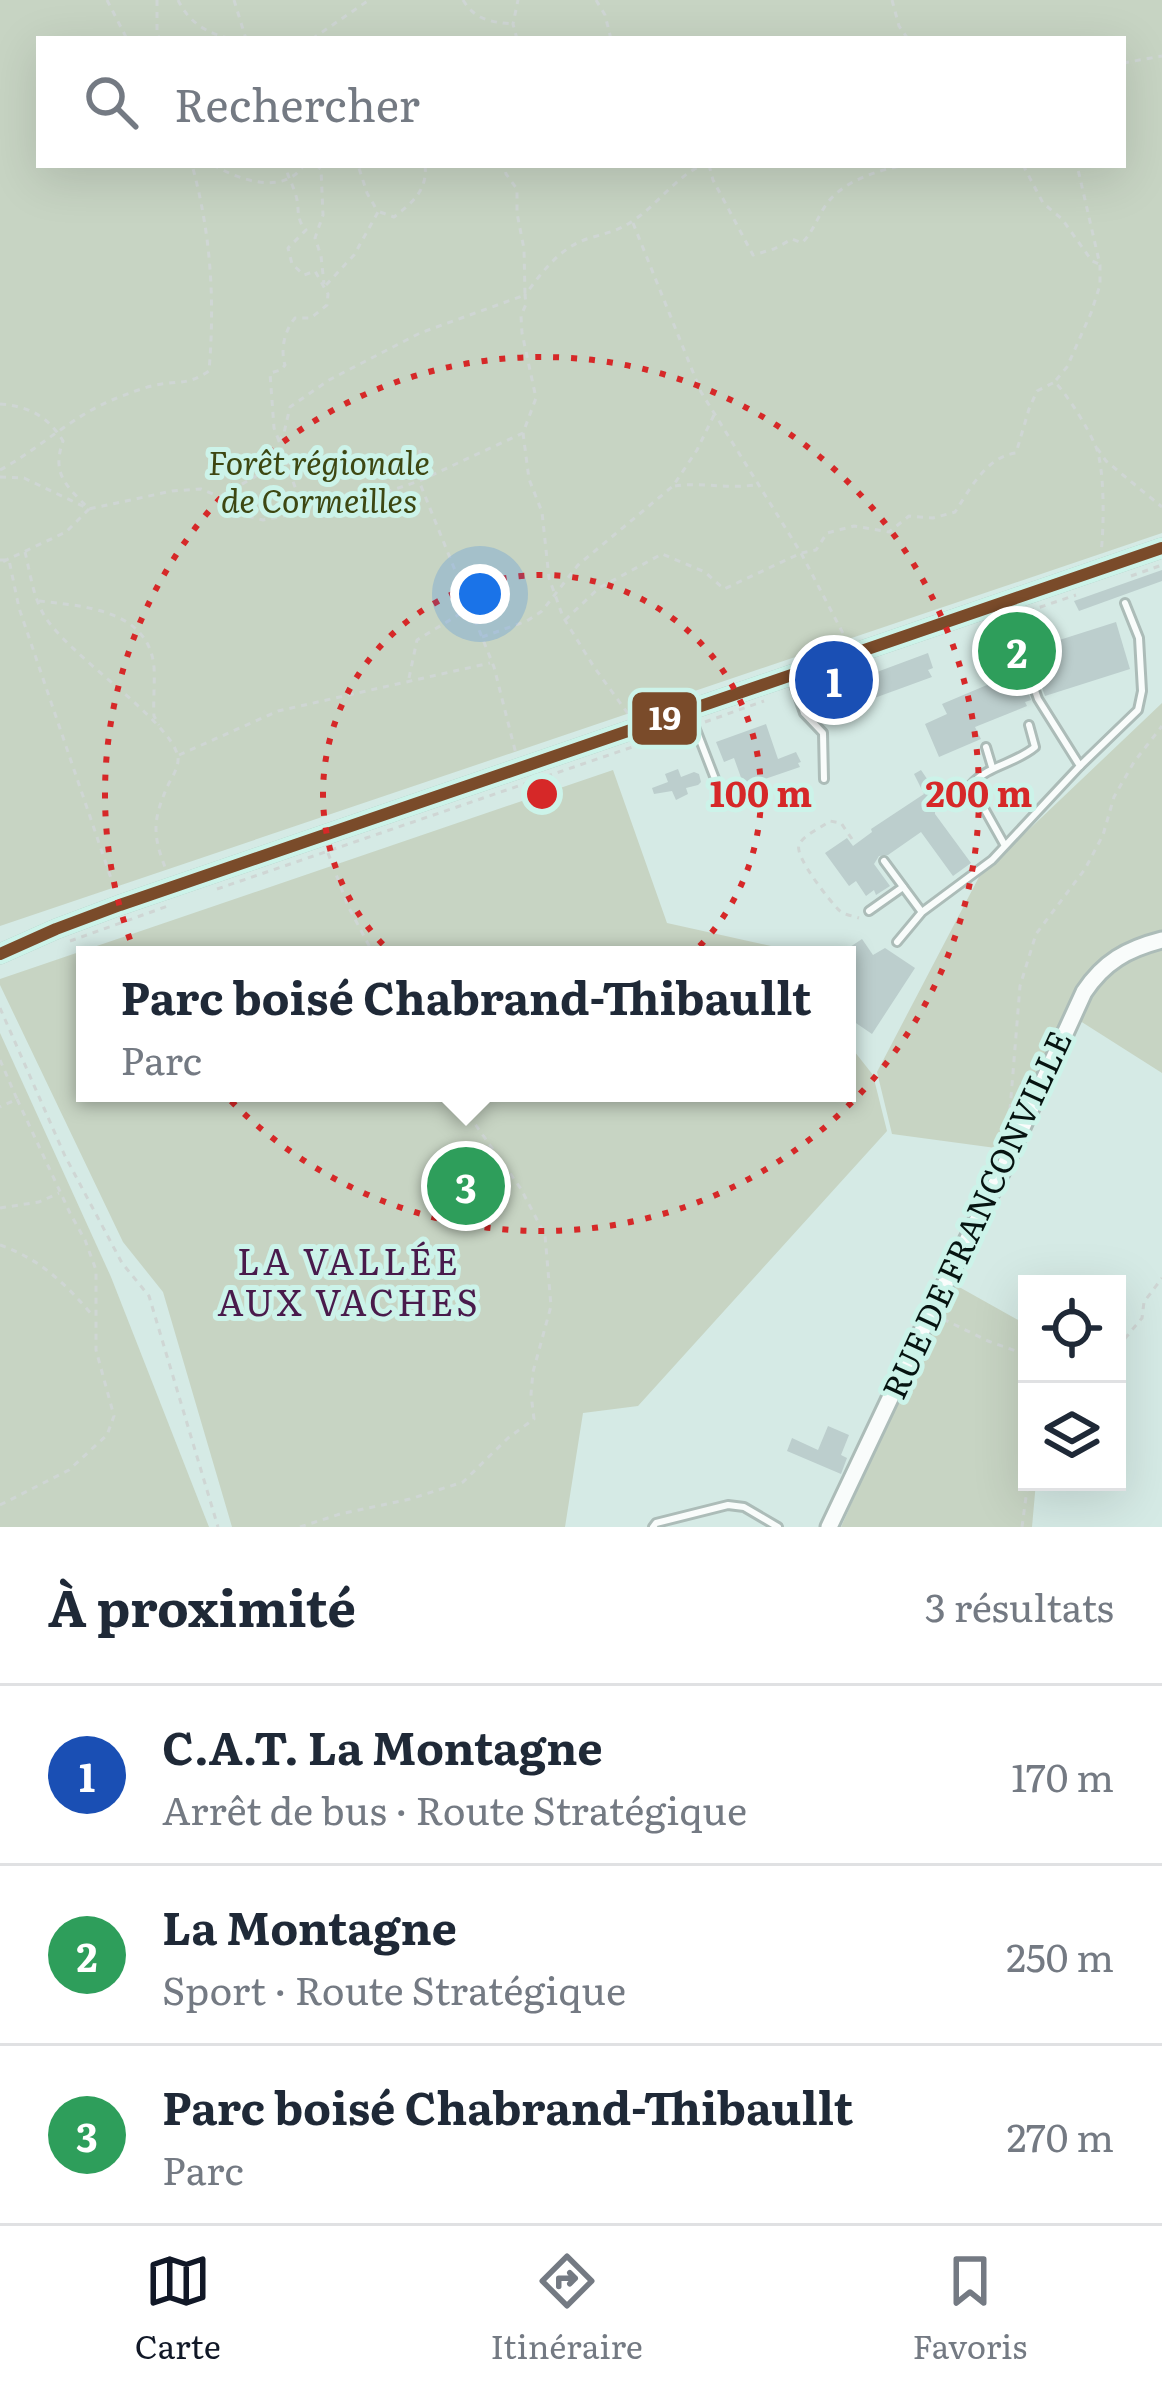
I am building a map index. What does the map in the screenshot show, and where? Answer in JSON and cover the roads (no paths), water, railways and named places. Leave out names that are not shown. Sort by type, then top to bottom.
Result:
[{"type":"street","points":[[0,954],[59,936],[120,905],[175,895],[520,778],[637,729],[692,718],[1006,611],[1102,568],[1162,548]]},
{"type":"street","points":[[0,942],[59,936]]},
{"type":"street","name":"RUE DE FRANCONVILLE","points":[[830,1527],[1072,1015],[1098,971],[1118,956],[1162,940]]},
{"type":"lane","points":[[897,942],[922,912],[992,860],[1138,710],[1142,691],[1139,638],[1125,603]]},
{"type":"lane","points":[[1006,611],[1038,699],[1080,766]]},
{"type":"lane","points":[[793,683],[804,712],[823,733],[824,779]]},
{"type":"lane","points":[[692,718],[717,784]]},
{"type":"lane","points":[[1004,844],[971,785],[992,768],[1032,751],[1029,725]]},
{"type":"lane","points":[[986,747],[992,768]]},
{"type":"lane","points":[[884,861],[922,912]]},
{"type":"lane","points":[[869,911],[903,887]]},
{"type":"lane","points":[[653,1527],[656,1522],[728,1505],[744,1507],[778,1527]]},
{"type":"place","name":"La Montagne","points":[[1017,651]]},
{"type":"place","name":"C.A.T. La Montagne","points":[[834,680]]},
{"type":"place","name":"Parc boisé Chabrand-Thibaullt","points":[[466,1186]]},
{"type":"district","name":"LA VALLÉE AUX VACHES","points":[[349,1282]]},
{"type":"park label","name":"Forêt régionale de Cormeilles","points":[[319,482]]}]
